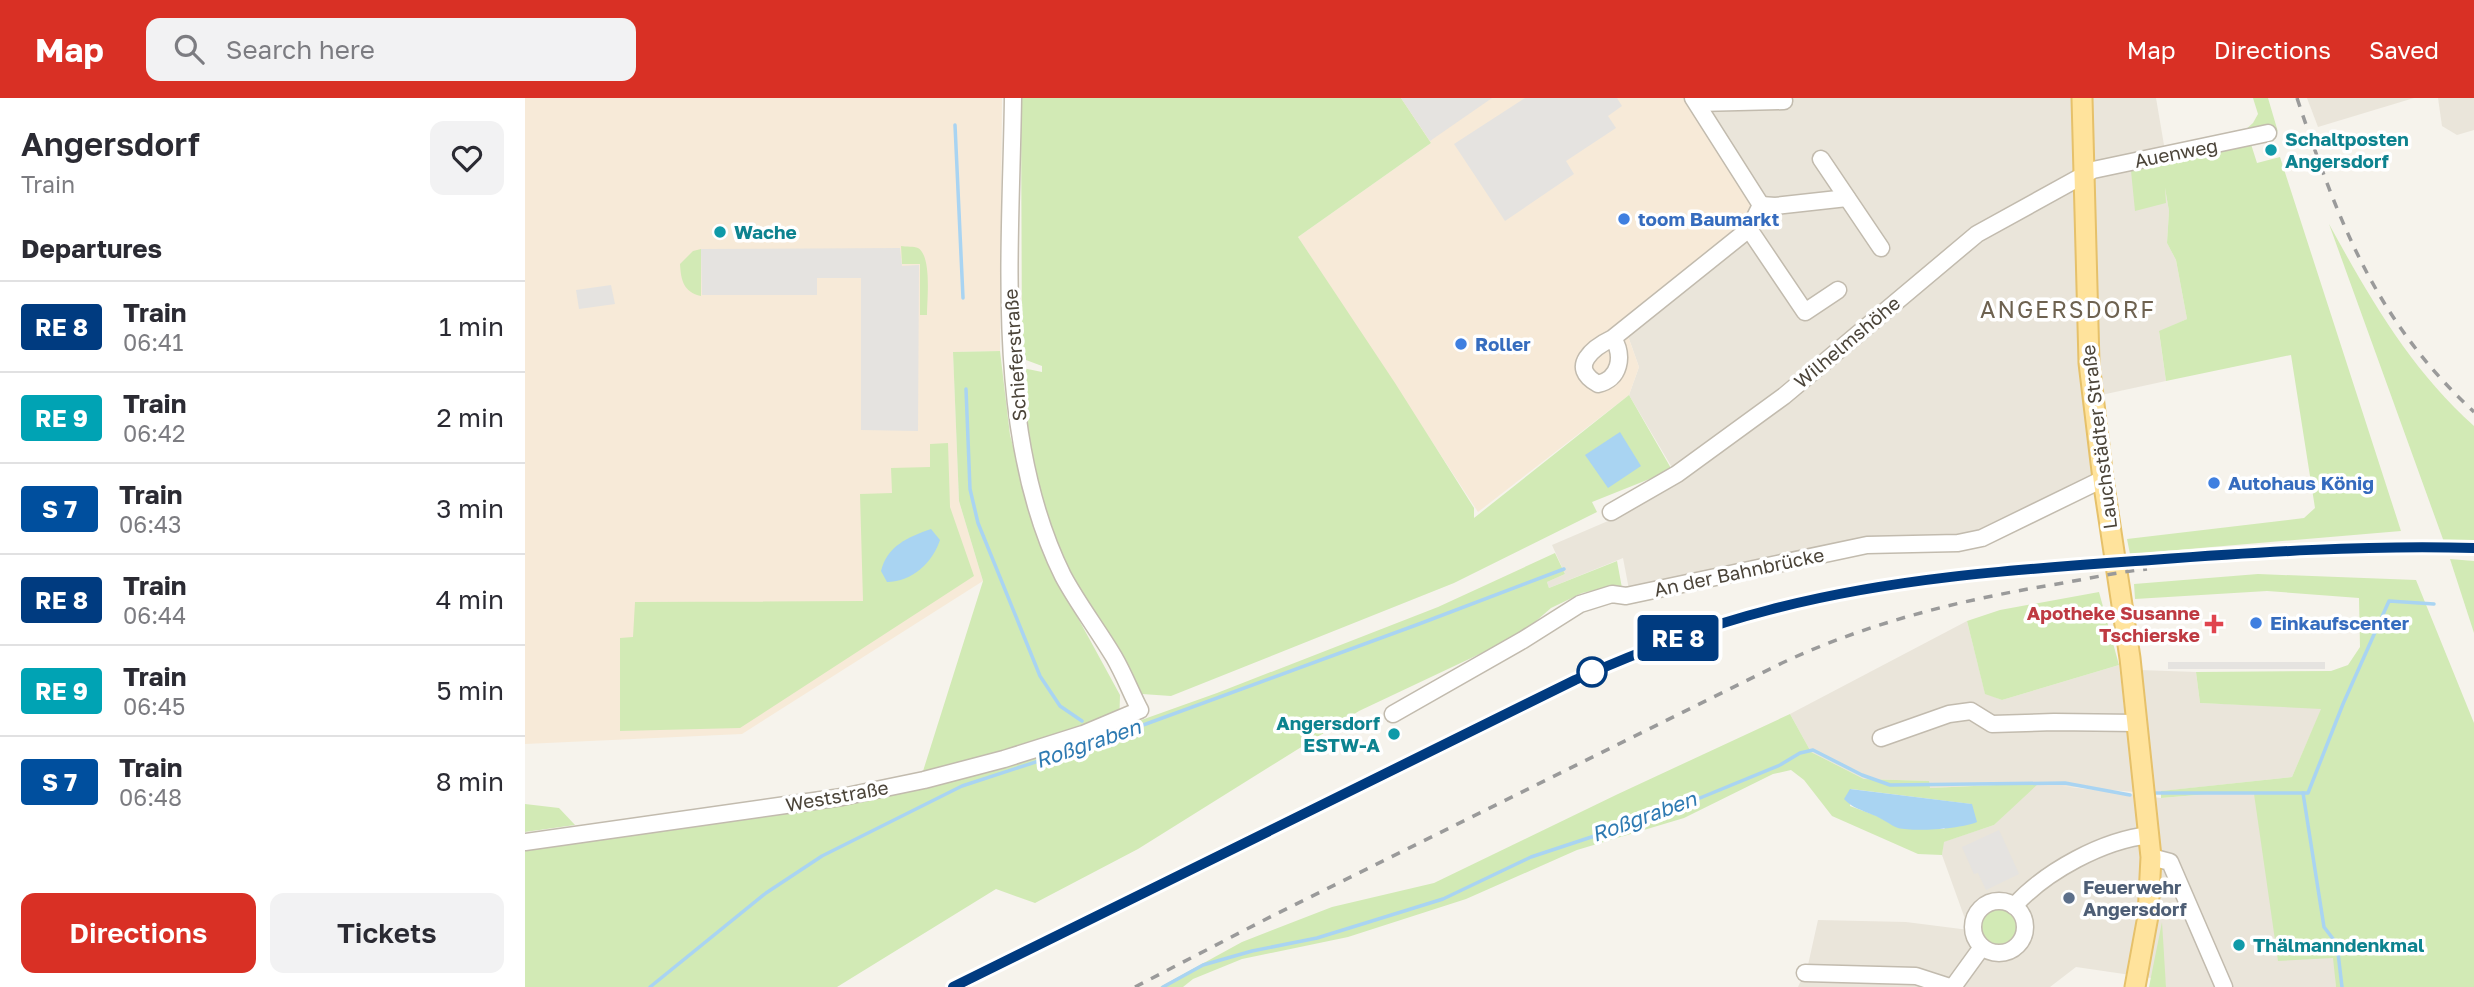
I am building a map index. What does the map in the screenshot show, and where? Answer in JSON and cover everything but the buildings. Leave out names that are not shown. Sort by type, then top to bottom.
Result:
[{"type":"main road","name":"Lauchstädter Straße","points":[[2083,98],[2088,354],[2150,835],[2148,916],[2135,987]]},
{"type":"street","name":"Schieferstraße","points":[[1013,98],[1010,328],[1013,381],[1024,455],[1042,522],[1063,576],[1116,661],[1140,710]]},
{"type":"street","points":[[1695,101],[1784,101]]},
{"type":"street","points":[[1695,101],[1761,205]]},
{"type":"street","name":"Auenweg","points":[[2085,175],[2093,170],[2268,133]]},
{"type":"street","points":[[1821,159],[1881,248]]},
{"type":"street","name":"Wilhelmshöhe","points":[[1611,512],[1677,474],[1784,396],[1977,234],[2085,175]]},
{"type":"street","points":[[1761,205],[1775,206],[1847,198]]},
{"type":"street","points":[[1613,338],[1749,229],[1761,205]]},
{"type":"street","points":[[1749,229],[1805,312],[1838,290]]},
{"type":"street","name":"An der Bahnbrücke","points":[[1393,714],[1580,604],[1596,598],[1612,594],[1626,596],[1867,545],[1958,542],[1982,538],[2103,479]]},
{"type":"street","name":"Weststraße","points":[[525,842],[842,797],[924,780],[1083,734],[1140,710]]},
{"type":"street","points":[[1881,738],[1949,714],[1971,711],[1991,724],[2137,723]]},
{"type":"street","points":[[2014,906],[2074,860],[2121,839],[2150,835]]},
{"type":"street","points":[[2151,857],[2170,862],[2224,987]]},
{"type":"street","points":[[1992,902],[2007,902],[2014,906],[2024,920],[2022,940],[2011,950],[2004,952],[1989,951],[1982,947],[1974,933],[1973,925],[1979,911],[1992,902]]},
{"type":"street","points":[[1805,973],[1916,976],[1952,987],[1982,947]]},
{"type":"shaded area","points":[[525,98],[1002,98],[1000,351],[953,352],[959,501],[983,581],[742,734],[525,744]]},
{"type":"shaded area","points":[[1401,98],[1692,98],[1761,205],[1749,229],[1628,336],[1639,367],[1629,395],[1478,512],[1298,237],[1431,143]]},
{"type":"shaded area","points":[[1401,98],[1492,98],[1430,141]]},
{"type":"shaded area","points":[[1525,98],[1617,98],[1622,106],[1608,116],[1616,128],[1566,161],[1574,174],[1505,221],[1454,144]]},
{"type":"shaded area","points":[[1692,98],[2073,98],[2095,483],[1982,538],[1867,545],[1631,600],[1623,558],[1549,588],[1547,582],[1565,574],[1552,545],[1615,518],[1674,471],[1629,395],[1639,367],[1628,336]]},
{"type":"shaded area","points":[[2082,98],[2156,98],[2164,145],[2160,159],[2169,211],[2167,243],[2176,260],[2187,319],[2159,332],[2166,381],[2092,397]]},
{"type":"shaded area","points":[[2307,98],[2414,98],[2318,127]]},
{"type":"shaded area","points":[[2438,98],[2474,98],[2474,130],[2457,135],[2442,126]]},
{"type":"shaded area","points":[[900,248],[902,266],[919,265],[918,431],[861,430],[861,278],[817,278],[817,295],[702,295],[701,249]]},
{"type":"shaded area","points":[[611,285],[615,304],[579,309],[576,290]]},
{"type":"shaded area","points":[[1967,621],[1985,693],[2002,700],[2119,665],[2134,792],[2062,786],[2161,798],[2254,794],[2334,958],[2336,987],[2166,987],[2165,980],[2076,967],[2050,987],[1798,987],[1808,965],[1818,920],[1906,922],[1969,930],[1942,855],[1943,842],[1994,825],[2037,783],[1929,788],[1929,781],[1864,779],[1811,752],[1790,714]]},
{"type":"shaded area","points":[[2168,662],[2325,662],[2325,669],[2168,669]]},
{"type":"shaded area","points":[[2140,670],[2196,672],[2200,703],[2322,708],[2292,777],[2153,792]]},
{"type":"shaded area","points":[[1999,830],[2019,874],[1986,890],[1978,873],[1974,874],[1962,847]]},
{"type":"green space","points":[[1021,98],[1401,98],[1431,143],[1298,237],[1474,508],[1474,518],[1629,395],[1672,470],[1592,502],[1597,512],[1454,583],[1171,696],[1142,694],[1081,594],[1061,554],[1043,502],[1031,448],[1018,367],[1042,372],[1042,366],[1018,357],[1022,353]]},
{"type":"green space","points":[[2253,98],[2268,98],[2278,132],[2275,128],[2244,131],[2258,114]]},
{"type":"green space","points":[[2250,141],[2257,163],[2280,157],[2401,531],[2130,554],[2127,539],[2304,518],[2315,508],[2291,355],[2166,381],[2159,331],[2187,319],[2176,260],[2167,243],[2169,211],[2165,188],[2166,203],[2135,211],[2131,171],[2161,165],[2160,159]]},
{"type":"green space","points":[[2329,224],[2376,305],[2411,357],[2451,404],[2474,426],[2474,542],[2444,542]]},
{"type":"green space","points":[[901,246],[918,248],[925,260],[928,279],[927,315],[920,315],[920,264],[902,264]]},
{"type":"green space","points":[[701,249],[701,296],[690,292],[684,284],[680,264],[693,251]]},
{"type":"green space","points":[[1000,351],[1010,435],[1028,502],[1055,576],[1120,695],[1119,728],[1438,607],[1555,553],[1565,574],[1547,582],[1549,588],[1617,561],[1622,588],[1582,593],[1551,608],[1520,635],[1359,711],[1138,849],[1035,903],[996,889],[837,987],[525,987],[525,847],[918,787],[983,581],[959,501],[953,352]]},
{"type":"green space","points":[[948,443],[950,507],[974,576],[740,728],[620,731],[620,638],[633,637],[635,602],[863,601],[860,494],[892,493],[891,468],[930,467],[930,444]]},
{"type":"green space","points":[[2450,559],[2474,561],[2474,633]]},
{"type":"green space","points":[[2258,574],[2416,580],[2474,723],[2474,987],[2336,987],[2333,958],[2278,961],[2254,794],[2161,798],[2161,791],[2292,777],[2321,709],[2200,703],[2196,672],[2331,671],[2348,665],[2360,647],[2359,598],[2267,591],[2135,599],[2134,584]]},
{"type":"green space","points":[[2099,592],[2119,665],[2002,700],[1985,694],[1967,621],[2000,610]]},
{"type":"green space","points":[[1790,714],[1811,752],[1864,779],[1929,781],[1930,788],[2039,783],[1994,825],[1944,842],[1942,855],[1918,854],[1832,816],[1804,780],[1791,770],[1773,774],[1684,818],[1577,850],[1466,899],[1348,937],[1242,959],[1193,979],[1183,987],[1160,987],[1242,942],[1332,907],[1434,883]],"holes":[[[1851,789],[1971,804],[1944,829],[1899,828],[1850,806]]]},
{"type":"green space","points":[[525,804],[559,808],[575,825],[525,832]]},
{"type":"green space","points":[[1999,906],[2014,912],[2020,927],[2014,942],[1999,948],[1984,942],[1978,927],[1984,912]]},
{"type":"green space","points":[[2162,922],[2166,987],[2149,987]]},
{"type":"water","points":[[1620,432],[1641,466],[1608,488],[1585,455]]},
{"type":"water","points":[[931,529],[940,540],[927,563],[905,579],[887,582],[881,571],[888,555],[907,539]]},
{"type":"water","points":[[1850,789],[1972,804],[1977,822],[1937,829],[1898,828],[1847,802],[1844,799]]},
{"type":"waterway","points":[[955,125],[963,298]]},
{"type":"waterway","points":[[966,389],[970,489],[978,523],[1040,676],[1060,706],[1082,721]]},
{"type":"waterway","name":"Roßgraben","points":[[650,987],[766,893],[822,856],[962,786],[1094,743],[1564,569]]},
{"type":"waterway","points":[[2155,793],[2308,793],[2343,704],[2389,601],[2434,604]]},
{"type":"waterway","name":"Roßgraben","points":[[1163,987],[1203,965],[1252,951],[1317,938],[1443,899],[1531,857],[1661,814],[1780,765],[1800,753],[1813,750],[1862,775],[1890,785],[2065,783],[2130,795]]},
{"type":"waterway","points":[[2303,793],[2324,927],[2337,944],[2342,987]]},
{"type":"railway","points":[[2297,98],[2328,187],[2364,267],[2410,342],[2474,412]]},
{"type":"railway","points":[[953,987],[1575,680],[1678,639],[1749,616],[1857,590],[2003,570],[2272,552],[2474,548]]},
{"type":"railway","points":[[1135,987],[1272,916],[1816,648],[1885,623],[1955,604],[2147,569]]},
{"type":"train","points":[[953,987],[1575,680],[1656,646],[1768,610],[1886,585],[1986,573],[2246,553],[2406,547],[2474,548]]},
{"type":"place","name":"Schaltposten Angersdorf","points":[[2271,150]]},
{"type":"place","name":"toom Baumarkt","points":[[1624,219]]},
{"type":"place","name":"Wache","points":[[720,232]]},
{"type":"place","name":"Roller","points":[[1461,344]]},
{"type":"place","name":"Autohaus König","points":[[2214,483]]},
{"type":"place","name":"Einkaufscenter","points":[[2256,623]]},
{"type":"place","name":"Apotheke Susanne Tschierske","points":[[2214,624]]},
{"type":"place","name":"Angersdorf ESTW-A","points":[[1394,734]]},
{"type":"place","name":"Feuerwehr Angersdorf","points":[[2069,898]]},
{"type":"place","name":"Thälmanndenkmal","points":[[2239,945]]},
{"type":"district","name":"ANGERSDORF","points":[[2068,310]]}]
